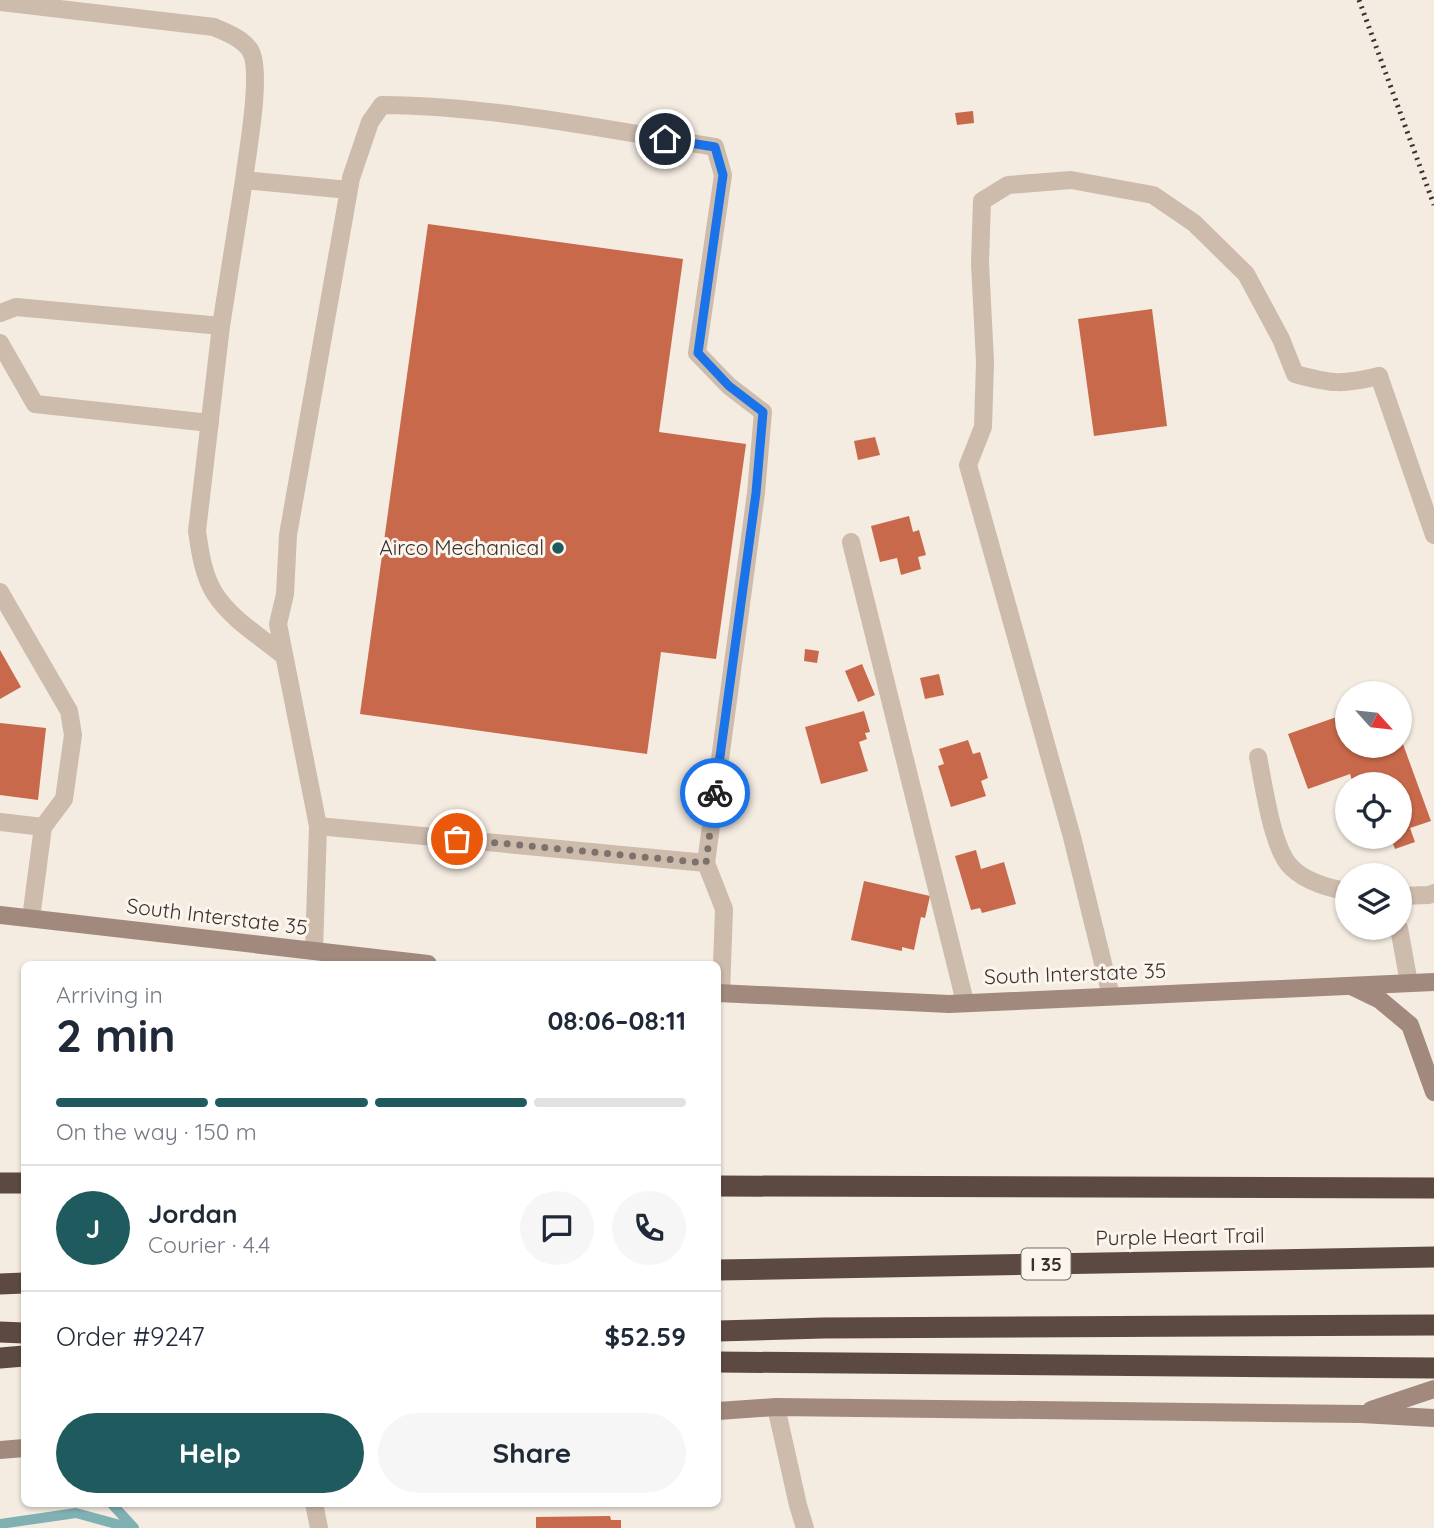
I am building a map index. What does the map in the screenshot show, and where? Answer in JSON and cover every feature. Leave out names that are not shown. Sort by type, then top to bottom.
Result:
[{"type":"highway","points":[[0,1183],[21,1184]]},
{"type":"highway","points":[[721,1186],[1434,1188]]},
{"type":"highway","name":"Purple Heart Trail","points":[[721,1270],[1434,1258]]},
{"type":"highway","points":[[0,1284],[21,1283]]},
{"type":"highway","points":[[721,1331],[1434,1325]]},
{"type":"highway","points":[[0,1332],[21,1333]]},
{"type":"highway","points":[[0,1357],[21,1356]]},
{"type":"highway","points":[[721,1362],[1429,1368]]},
{"type":"main road","name":"South Interstate 35","points":[[0,915],[402,961]]},
{"type":"main road","name":"South Interstate 35","points":[[721,993],[949,1004],[1434,982]]},
{"type":"main road","points":[[1351,986],[1380,1000],[1410,1025],[1434,1092]]},
{"type":"main road","points":[[1362,1413],[1434,1389]]},
{"type":"main road","points":[[721,1411],[776,1407],[1362,1413],[1434,1418]]},
{"type":"main road","points":[[0,1450],[21,1448]]},
{"type":"street","points":[[0,2],[214,27],[236,36],[251,51],[256,74],[244,180],[221,326],[197,531],[202,562],[215,594],[237,619],[284,656]]},
{"type":"street","points":[[314,951],[318,826],[278,624],[285,594],[288,535],[349,190],[370,122],[382,105],[429,106],[565,123],[715,147],[723,175],[698,353],[729,386],[763,412],[756,493],[706,863],[724,909],[721,961]]},
{"type":"street","points":[[244,180],[349,190]]},
{"type":"street","points":[[1111,996],[1072,838],[968,465],[983,427],[985,362],[980,263],[982,201],[1008,185],[1070,180],[1153,195],[1194,223],[1246,274],[1296,374],[1328,383],[1351,383],[1379,376],[1434,535]]},
{"type":"street","points":[[0,313],[16,307],[221,326]]},
{"type":"street","points":[[0,343],[35,404],[210,423]]},
{"type":"street","points":[[851,542],[965,1002]]},
{"type":"street","points":[[0,592],[69,711],[73,735],[64,799],[43,827],[31,918]]},
{"type":"street","points":[[1258,757],[1279,849],[1291,868],[1311,881],[1335,887]]},
{"type":"street","points":[[0,822],[43,827]]},
{"type":"street","points":[[318,826],[706,863]]},
{"type":"street","points":[[1412,896],[1434,893]]},
{"type":"street","points":[[1400,940],[1409,984]]},
{"type":"street","points":[[776,1407],[798,1505],[806,1528]]},
{"type":"street","points":[[315,1507],[318,1528]]},
{"type":"building","points":[[973,111],[974,123],[957,125],[955,113]]},
{"type":"building","name":"Airco Mechanical","points":[[428,224],[683,259],[659,432],[746,444],[716,659],[661,652],[647,754],[360,714]]},
{"type":"building","points":[[1152,309],[1167,426],[1094,436],[1078,319]]},
{"type":"building","points":[[875,437],[880,455],[858,460],[854,441]]},
{"type":"building","points":[[909,516],[913,532],[919,530],[926,555],[918,557],[921,569],[901,575],[897,558],[880,562],[871,526]]},
{"type":"building","points":[[805,649],[819,651],[817,663],[804,661]]},
{"type":"building","points":[[0,650],[21,687],[0,699]]},
{"type":"building","points":[[862,664],[875,695],[858,702],[845,671]]},
{"type":"building","points":[[939,674],[944,695],[925,699],[920,678]]},
{"type":"building","points":[[864,711],[870,732],[865,733],[867,739],[859,742],[868,771],[821,784],[805,727]]},
{"type":"building","points":[[1335,718],[1335,758],[1408,758],[1431,821],[1412,827],[1412,772],[1335,772],[1335,779],[1308,789],[1288,734]]},
{"type":"building","points":[[0,723],[46,728],[38,800],[0,795]]},
{"type":"building","points":[[968,740],[973,754],[980,752],[988,778],[981,781],[986,796],[951,807],[938,766],[944,764],[939,749]]},
{"type":"building","points":[[976,850],[981,869],[1004,862],[1016,904],[982,913],[980,908],[971,910],[955,856]]},
{"type":"building","points":[[864,881],[930,896],[925,918],[921,917],[914,950],[902,947],[902,951],[851,940]]},
{"type":"building","points":[[610,1516],[611,1520],[621,1520],[621,1528],[536,1528],[536,1517]]},
{"type":"waterway","points":[[115,1507],[134,1528]]},
{"type":"waterway","points":[[0,1524],[76,1513],[131,1528]]},
{"type":"railway","points":[[1359,0],[1434,205]]},
{"type":"way so far","points":[[457,839],[706,863],[715,793]]},
{"type":"place","name":"Airco Mechanical","points":[[558,548]]},
{"type":"route","points":[[665,139],[715,147],[723,175],[698,353],[729,386],[763,412],[756,493],[715,793]]}]
